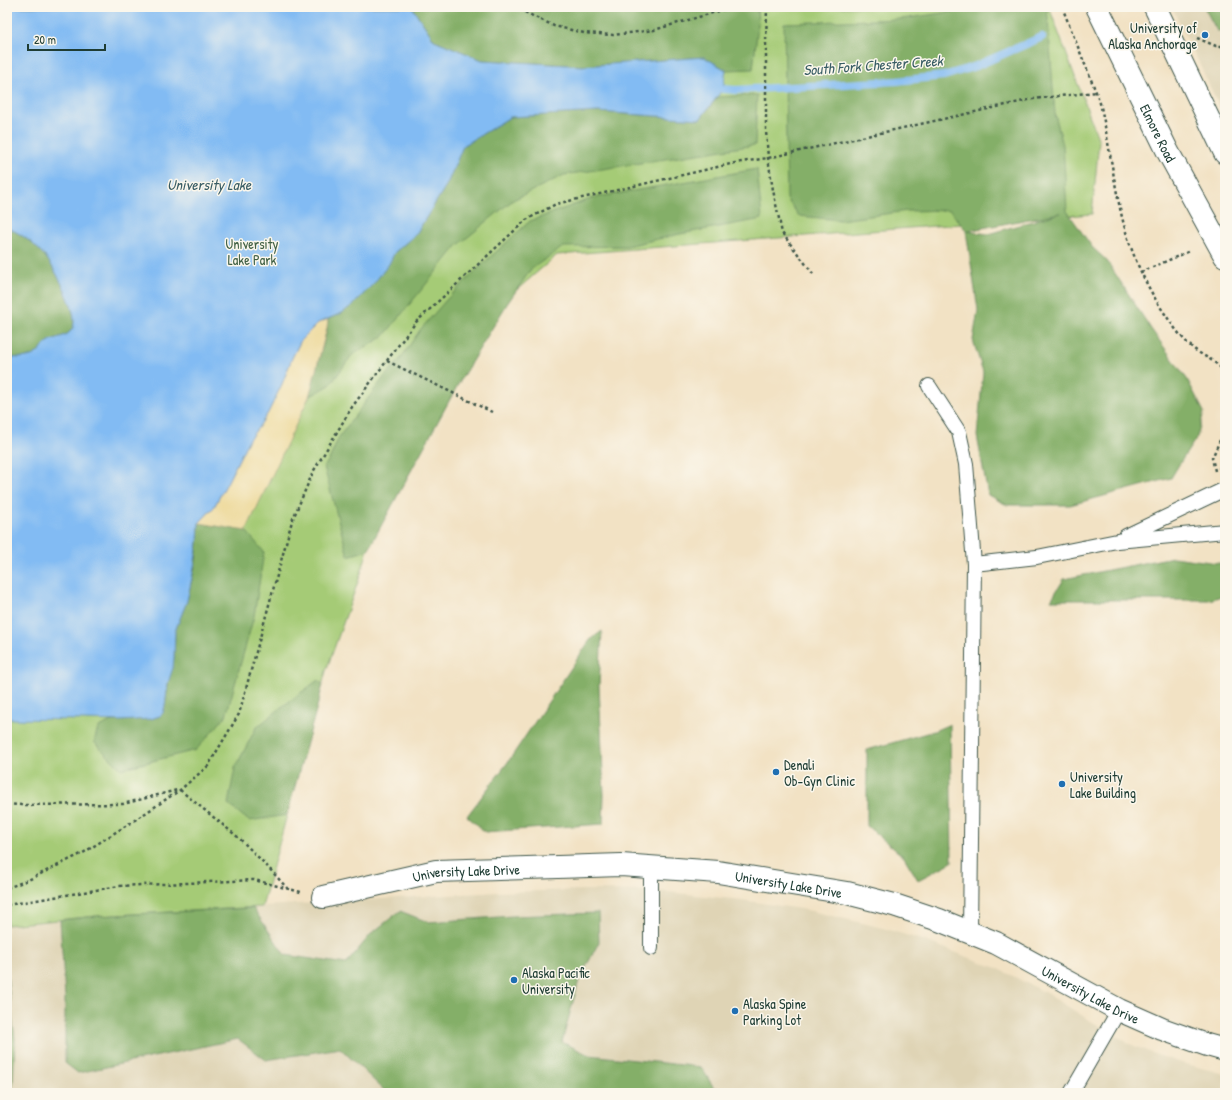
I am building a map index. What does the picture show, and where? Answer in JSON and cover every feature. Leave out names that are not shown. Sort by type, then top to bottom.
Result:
[{"type":"street","name":"Elmore Road","points":[[1097,7],[1168,152],[1225,256]]},
{"type":"street","points":[[1155,7],[1225,153]]},
{"type":"street","name":"University Lake Drive","points":[[322,898],[436,871],[621,865],[718,872],[847,893],[894,905],[939,920],[996,943],[1119,1010],[1162,1029],[1225,1050]]},
{"type":"lane","points":[[929,386],[959,432],[966,464],[974,564],[970,933]]},
{"type":"lane","points":[[1117,540],[1225,489]]},
{"type":"lane","points":[[974,564],[1037,557],[1117,540],[1225,531]]},
{"type":"lane","points":[[651,867],[651,948]]},
{"type":"lane","points":[[1071,1093],[1119,1010]]},
{"type":"path","points":[[514,7],[554,26],[584,33],[613,35],[654,30],[733,7]]},
{"type":"path","points":[[767,7],[766,131],[773,190],[782,233],[814,275]]},
{"type":"path","points":[[1062,7],[1096,92],[1103,114],[1122,218],[1141,272],[1156,300],[1180,335],[1194,349],[1220,366],[1225,373]]},
{"type":"path","points":[[1192,35],[1212,45],[1220,47],[1225,46]]},
{"type":"path","points":[[7,888],[83,853],[180,790],[208,766],[238,714],[292,521],[313,472],[352,407],[416,322],[526,220],[556,204],[735,163],[768,158],[1033,99],[1096,92]]},
{"type":"path","points":[[1141,272],[1190,251]]},
{"type":"path","points":[[387,361],[492,412]]},
{"type":"path","points":[[1216,472],[1212,458],[1225,429]]},
{"type":"path","points":[[1212,474],[1216,472],[1225,462]]},
{"type":"path","points":[[7,804],[123,804],[180,790]]},
{"type":"path","points":[[180,790],[239,838],[287,888]]},
{"type":"path","points":[[7,905],[119,886],[254,880],[322,898]]},
{"type":"shaded area","name":"University of Alaska Anchorage","points":[[1172,7],[1225,7],[1225,119],[1199,63]]},
{"type":"shaded area","name":"Alaska Pacific University","points":[[584,890],[658,891],[742,900],[807,910],[879,927],[925,941],[997,968],[1046,993],[1132,1045],[1185,1064],[1225,1074],[1225,1093],[7,1093],[7,925],[97,916],[498,892]]},
{"type":"green space","name":"University Lake Park","points":[[7,7],[1049,7],[1099,141],[1092,214],[557,255],[504,301],[371,540],[360,576],[326,671],[262,907],[97,916],[7,925]]},
{"type":"green space","points":[[412,7],[757,7],[758,24],[753,69],[726,70],[704,57],[584,66],[482,60],[434,40]]},
{"type":"green space","points":[[983,7],[1047,7],[1055,114],[1063,145],[1067,211],[1092,247],[1107,261],[1151,329],[1187,379],[1204,412],[1197,437],[1171,478],[1070,505],[1007,505],[988,495],[977,436],[983,372],[973,340],[978,310],[966,231],[950,210],[907,211],[840,220],[799,216],[787,199],[784,23],[902,19]],"holes":[[[1061,213],[988,234],[967,231]]]},
{"type":"green space","points":[[1204,7],[1225,7],[1225,30],[1217,31]]},
{"type":"green space","points":[[757,95],[755,145],[564,175],[513,200],[457,246],[383,337],[352,355],[330,385],[309,397],[327,330],[328,319],[342,313],[359,299],[385,269],[395,252],[416,234],[447,184],[463,146],[510,117],[598,112],[700,119],[718,97]]},
{"type":"green space","points":[[757,169],[762,219],[680,234],[627,246],[563,247],[531,269],[507,304],[461,379],[368,550],[348,556],[324,467],[330,458],[339,437],[385,376],[399,361],[420,330],[447,299],[486,261],[530,221],[593,198]]},
{"type":"green space","points":[[7,228],[13,230],[29,241],[48,260],[66,293],[73,312],[74,321],[73,327],[69,333],[51,340],[34,355],[18,358],[7,357]]},
{"type":"green space","points":[[199,523],[246,531],[264,552],[254,616],[226,716],[196,750],[121,769],[94,742],[98,728],[111,721],[151,719],[160,716],[163,713],[174,658],[175,631],[187,601],[196,562]]},
{"type":"green space","points":[[1173,557],[1225,564],[1225,595],[1209,600],[1051,600],[1064,579]]},
{"type":"green space","points":[[602,631],[599,686],[604,795],[603,824],[485,832],[467,816],[508,762],[590,640]]},
{"type":"green space","points":[[318,680],[323,685],[287,815],[249,821],[228,804],[235,768],[256,728]]},
{"type":"green space","points":[[950,724],[952,862],[918,880],[904,857],[867,826],[867,750],[934,731]]},
{"type":"green space","points":[[253,908],[285,955],[346,964],[372,933],[400,911],[428,922],[513,916],[598,913],[599,942],[579,980],[562,1042],[589,1055],[701,1067],[714,1088],[757,1093],[385,1093],[385,1091],[340,1048],[266,1060],[238,1039],[78,1073],[65,1063],[65,997],[60,920],[97,916]]},
{"type":"green space","points":[[7,975],[15,1039],[13,1086],[7,1089]]},
{"type":"sand","points":[[328,319],[309,397],[246,531],[199,523],[214,507],[249,439],[268,413],[301,340],[318,323]]},
{"type":"water","name":"University Lake","points":[[7,7],[412,7],[434,40],[482,60],[584,66],[704,57],[726,70],[723,89],[700,119],[598,112],[510,117],[463,146],[447,184],[416,234],[395,252],[389,264],[374,283],[354,304],[342,313],[318,323],[301,340],[268,413],[249,439],[214,507],[199,523],[198,542],[187,601],[175,631],[173,668],[168,683],[165,706],[163,713],[160,716],[151,719],[121,721],[7,719],[7,357],[22,358],[34,355],[51,340],[69,333],[73,327],[74,321],[73,312],[66,293],[48,260],[29,241],[13,230],[7,228]]},
{"type":"waterway","name":"South Fork Chester Creek","points":[[723,89],[736,90],[897,81],[944,76],[976,66],[1042,37]]},
{"type":"place","name":"University of Alaska Anchorage","points":[[1205,35]]},
{"type":"place","name":"Denali Ob-Gyn Clinic","points":[[776,772]]},
{"type":"place","name":"University Lake Building","points":[[1062,784]]},
{"type":"place","name":"Alaska Pacific University","points":[[514,980]]},
{"type":"place","name":"Alaska Spine Parking Lot","points":[[735,1011]]}]
